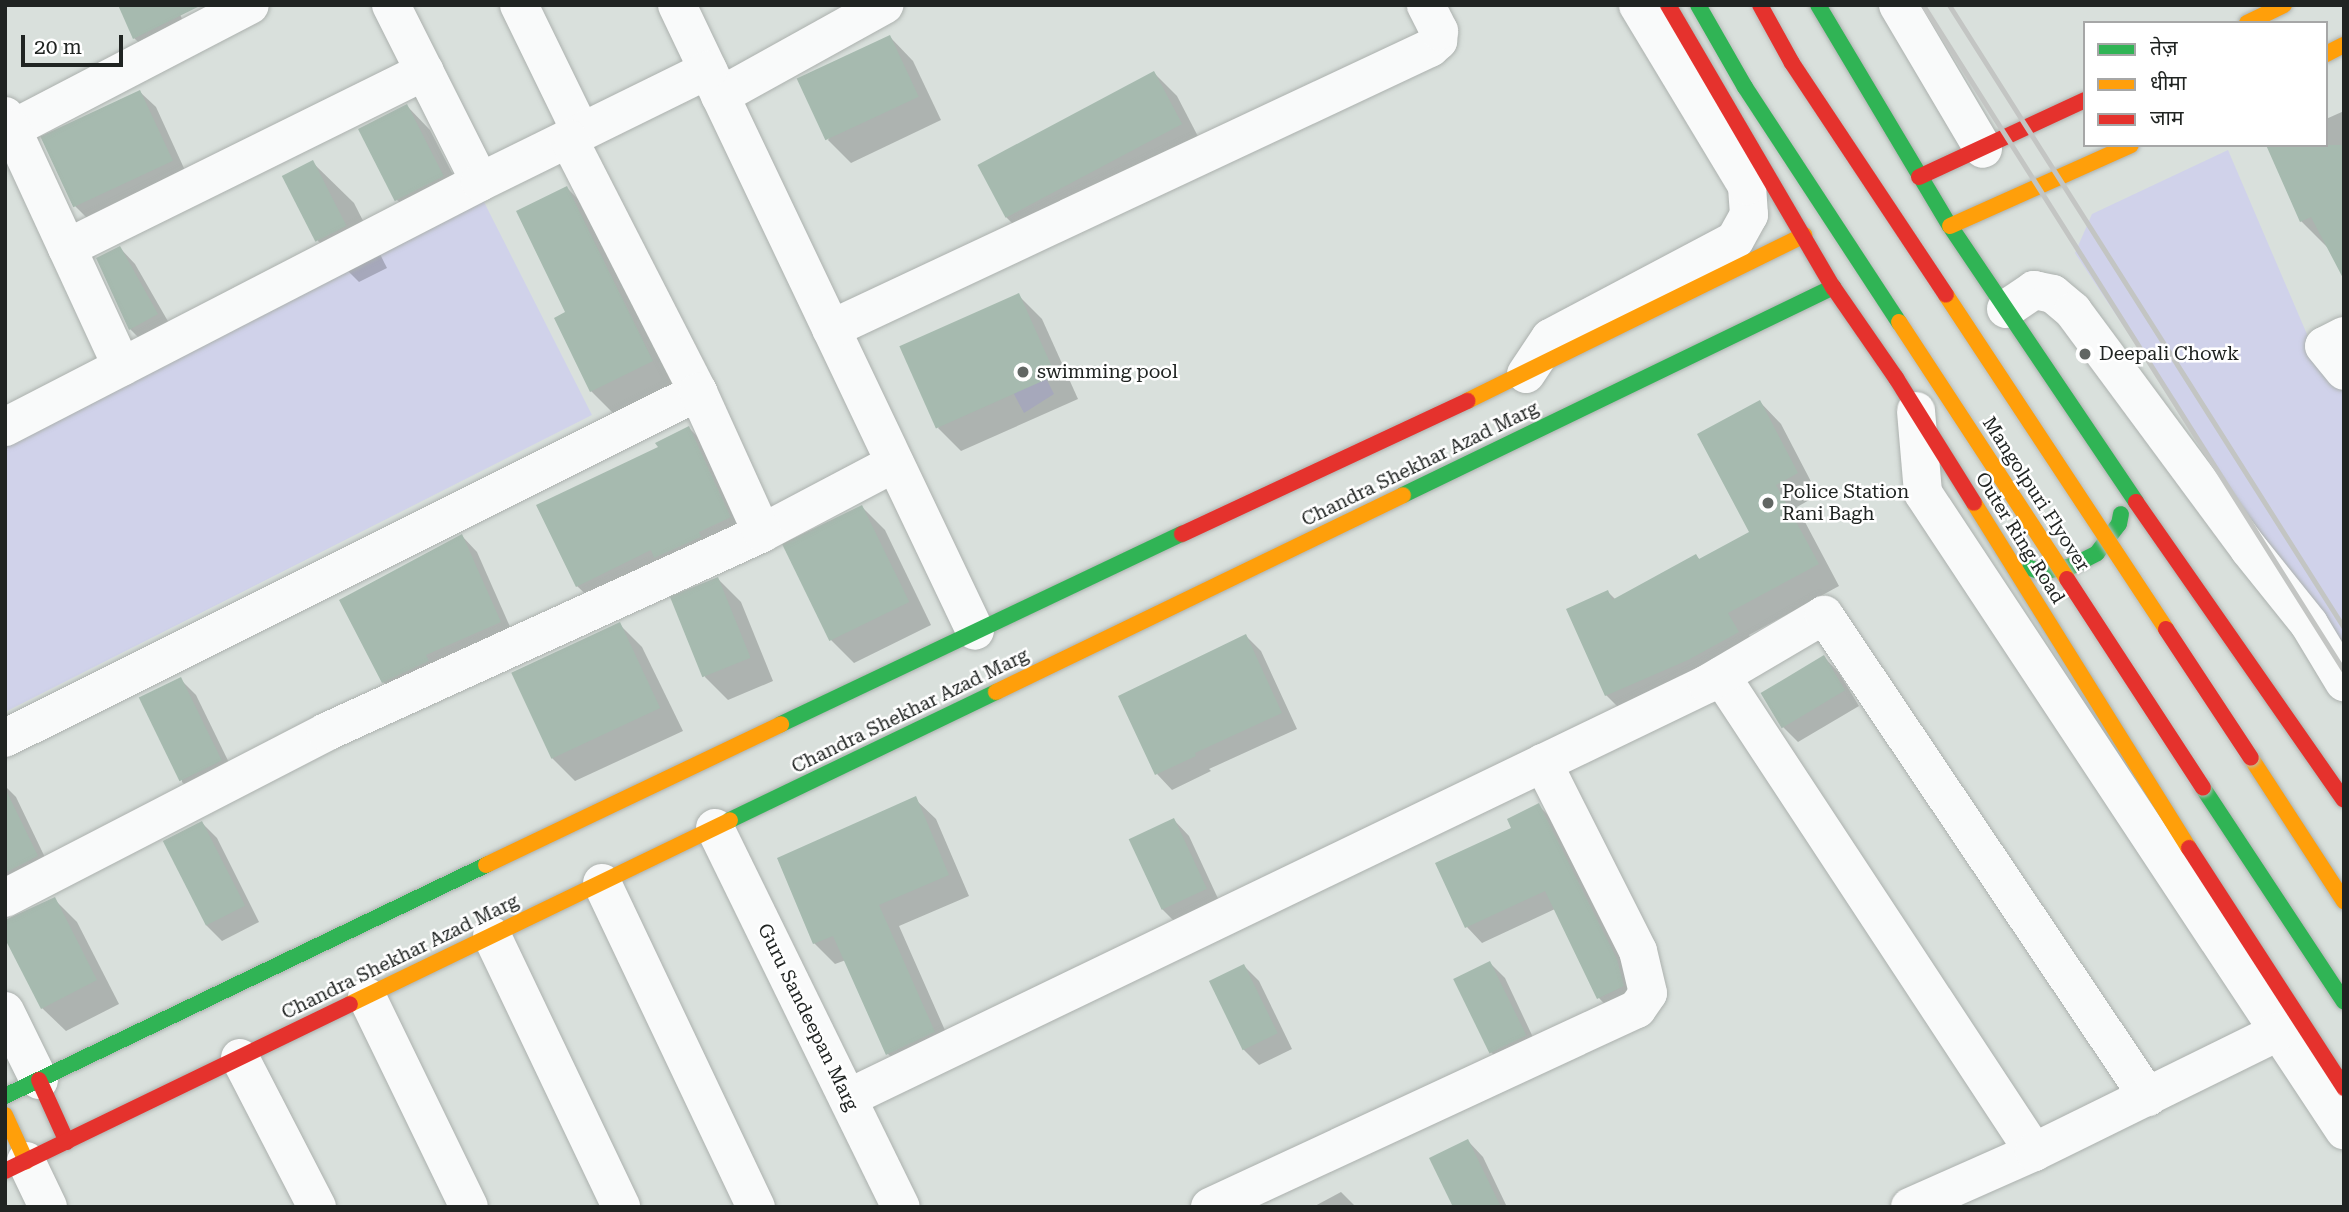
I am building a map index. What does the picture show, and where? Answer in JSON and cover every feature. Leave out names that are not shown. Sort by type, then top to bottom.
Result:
[{"type":"main road","name":"Outer Ring Road","points":[[1668,5],[1833,287],[1916,411],[2165,811],[2344,1088]]},
{"type":"main road","name":"Mangolpuri Flyover","points":[[1698,5],[1753,99],[2344,1002]]},
{"type":"main road","name":"Mangolpuri Flyover","points":[[1760,5],[1792,63],[2344,901]]},
{"type":"main road","points":[[1818,5],[1950,226],[2125,487],[2344,800]]},
{"type":"main road","points":[[2251,21],[2284,5]]},
{"type":"main road","points":[[2328,53],[2344,45]]},
{"type":"main road","points":[[1919,177],[2083,101]]},
{"type":"main road","points":[[1950,226],[2127,147]]},
{"type":"main road","name":"Chandra Shekhar Azad Marg","points":[[5,1096],[975,631],[1526,374],[1581,355],[1804,235]]},
{"type":"main road","name":"Chandra Shekhar Azad Marg","points":[[16,1166],[715,828],[1596,394],[1833,287]]},
{"type":"main road","points":[[2011,562],[2040,572],[2072,566],[2097,553],[2119,524],[2125,487]]},
{"type":"main road","points":[[39,1080],[66,1142]]},
{"type":"main road","points":[[5,1115],[16,1166]]},
{"type":"street","points":[[122,367],[8,122],[250,5]]},
{"type":"street","points":[[391,5],[480,182]]},
{"type":"street","points":[[519,5],[575,135],[762,533]]},
{"type":"street","points":[[677,5],[975,631]]},
{"type":"street","points":[[9,416],[122,367],[575,135],[714,83],[884,5]]},
{"type":"street","points":[[831,329],[1430,48],[1438,41],[1439,31],[1426,5]]},
{"type":"street","points":[[1526,374],[1550,338],[1735,240],[1749,215],[1747,186],[1638,5]]},
{"type":"street","points":[[1898,5],[1983,149]]},
{"type":"street","points":[[67,248],[425,71]]},
{"type":"street","points":[[2006,309],[2034,290],[2053,294],[2073,311],[2241,538],[2309,624],[2344,682]]},
{"type":"street","points":[[2344,336],[2324,346],[2344,371]]},
{"type":"street","points":[[5,738],[698,392]]},
{"type":"street","points":[[1916,411],[1923,493],[2344,1130]]},
{"type":"street","points":[[5,898],[326,732],[762,533],[895,463]]},
{"type":"street","points":[[848,1098],[1721,676],[1824,615],[2148,1097]]},
{"type":"street","points":[[1721,676],[2034,1152]]},
{"type":"street","points":[[1210,1207],[1637,1009],[1648,993],[1638,951],[1544,763]]},
{"type":"street","name":"Guru Sandeepan Marg","points":[[715,828],[901,1207]]},
{"type":"street","points":[[602,883],[756,1207]]},
{"type":"street","points":[[492,936],[621,1207]]},
{"type":"street","points":[[367,997],[469,1207]]},
{"type":"street","points":[[5,1011],[39,1080]]},
{"type":"street","points":[[1910,1207],[2034,1152],[2278,1032]]},
{"type":"street","points":[[240,1058],[317,1207]]},
{"type":"street","points":[[16,1166],[48,1207]]},
{"type":"shaded area","points":[[2228,150],[2315,353],[2344,387],[2344,658],[2075,253],[2092,214]]},
{"type":"shaded area","points":[[483,200],[592,415],[5,712],[5,442]]},
{"type":"shaded area","name":"swimming pool","points":[[1026,338],[1054,394],[1024,413],[991,351]]},
{"type":"building","points":[[118,5],[202,5],[133,39]]},
{"type":"building","points":[[890,35],[919,97],[825,140],[797,79]]},
{"type":"building","points":[[1154,71],[1182,124],[1006,218],[977,165]]},
{"type":"building","points":[[140,90],[173,161],[73,207],[40,136]]},
{"type":"building","points":[[407,104],[444,176],[395,201],[358,129]]},
{"type":"building","points":[[2344,145],[2344,280],[2311,217],[2300,222],[2267,147]]},
{"type":"building","points":[[313,160],[347,226],[315,242],[282,176]]},
{"type":"building","points":[[567,186],[653,361],[590,392],[554,318],[565,312],[516,211]]},
{"type":"building","points":[[120,246],[158,314],[129,330],[96,258]]},
{"type":"building","points":[[1019,293],[1056,375],[936,429],[899,346]]},
{"type":"building","points":[[1760,400],[1798,473],[1776,485],[1819,564],[1728,613],[1739,632],[1688,660],[1605,696],[1566,609],[1608,590],[1612,600],[1696,554],[1699,559],[1749,532],[1697,434]]},
{"type":"building","points":[[689,426],[731,517],[699,532],[701,537],[654,558],[651,550],[576,587],[536,505],[658,447],[655,443]]},
{"type":"building","points":[[862,505],[909,602],[829,641],[782,544]]},
{"type":"building","points":[[462,534],[501,622],[426,655],[429,661],[382,683],[339,600]]},
{"type":"building","points":[[718,577],[751,658],[702,677],[670,596]]},
{"type":"building","points":[[620,622],[660,708],[551,759],[511,673]]},
{"type":"building","points":[[1246,634],[1282,713],[1195,753],[1196,756],[1155,775],[1118,696]]},
{"type":"building","points":[[1824,655],[1845,690],[1782,728],[1761,693]]},
{"type":"building","points":[[181,677],[222,761],[180,781],[139,698]]},
{"type":"building","points":[[5,788],[38,856],[5,873]]},
{"type":"building","points":[[916,796],[949,875],[879,905],[935,1032],[886,1055],[833,936],[813,944],[777,858]]},
{"type":"building","points":[[1539,803],[1617,959],[1624,986],[1597,999],[1545,891],[1465,928],[1435,863],[1511,828],[1507,819]]},
{"type":"building","points":[[1174,818],[1207,889],[1162,910],[1129,839]]},
{"type":"building","points":[[202,821],[245,906],[206,926],[163,841]]},
{"type":"building","points":[[55,897],[97,980],[41,1009],[5,939],[5,920]]},
{"type":"building","points":[[1490,961],[1526,1036],[1490,1054],[1453,979]]},
{"type":"building","points":[[1244,964],[1278,1033],[1243,1050],[1209,981]]},
{"type":"building","points":[[1468,1139],[1501,1207],[1453,1207],[1429,1158]]},
{"type":"railway","points":[[1923,5],[2344,671]]},
{"type":"railway","points":[[1949,5],[2344,628]]},
{"type":"traffic: fast","points":[[1698,5],[1745,87],[1899,322]]},
{"type":"traffic: fast","points":[[1818,5],[1950,226],[2136,502]]},
{"type":"traffic: fast","points":[[1403,495],[1833,287]]},
{"type":"traffic: fast","points":[[2030,568],[2041,572],[2072,566],[2097,553],[2119,524],[2121,514]]},
{"type":"traffic: fast","points":[[781,724],[1182,534]]},
{"type":"traffic: fast","points":[[730,820],[996,692]]},
{"type":"traffic: fast","points":[[2203,788],[2344,1002]]},
{"type":"traffic: fast","points":[[5,1096],[486,865]]},
{"type":"traffic: slow","points":[[2251,21],[2284,5]]},
{"type":"traffic: slow","points":[[2328,53],[2344,45]]},
{"type":"traffic: slow","points":[[1950,226],[2127,147]]},
{"type":"traffic: slow","points":[[1467,401],[1804,235]]},
{"type":"traffic: slow","points":[[1946,295],[2166,629]]},
{"type":"traffic: slow","points":[[1899,322],[2067,579]]},
{"type":"traffic: slow","points":[[996,692],[1403,495]]},
{"type":"traffic: slow","points":[[1974,503],[2189,848]]},
{"type":"traffic: slow","points":[[486,865],[781,724]]},
{"type":"traffic: slow","points":[[2251,758],[2344,901]]},
{"type":"traffic: slow","points":[[350,1004],[730,820]]},
{"type":"traffic: slow","points":[[5,1115],[26,1161]]},
{"type":"traffic: jam","points":[[1668,5],[1833,287],[1896,378],[1974,503]]},
{"type":"traffic: jam","points":[[1760,5],[1792,63],[1946,295]]},
{"type":"traffic: jam","points":[[1919,177],[2083,101]]},
{"type":"traffic: jam","points":[[1182,534],[1467,401]]},
{"type":"traffic: jam","points":[[2136,502],[2344,800]]},
{"type":"traffic: jam","points":[[2067,579],[2203,788]]},
{"type":"traffic: jam","points":[[2166,629],[2251,758]]},
{"type":"traffic: jam","points":[[2189,848],[2344,1088]]},
{"type":"traffic: jam","points":[[5,1171],[350,1004]]},
{"type":"traffic: jam","points":[[39,1080],[67,1142]]},
{"type":"place","name":"Deepali Chowk","points":[[2085,354]]},
{"type":"place","name":"swimming pool","points":[[1023,372]]},
{"type":"place","name":"Police Station Rani Bagh","points":[[1768,503]]}]
